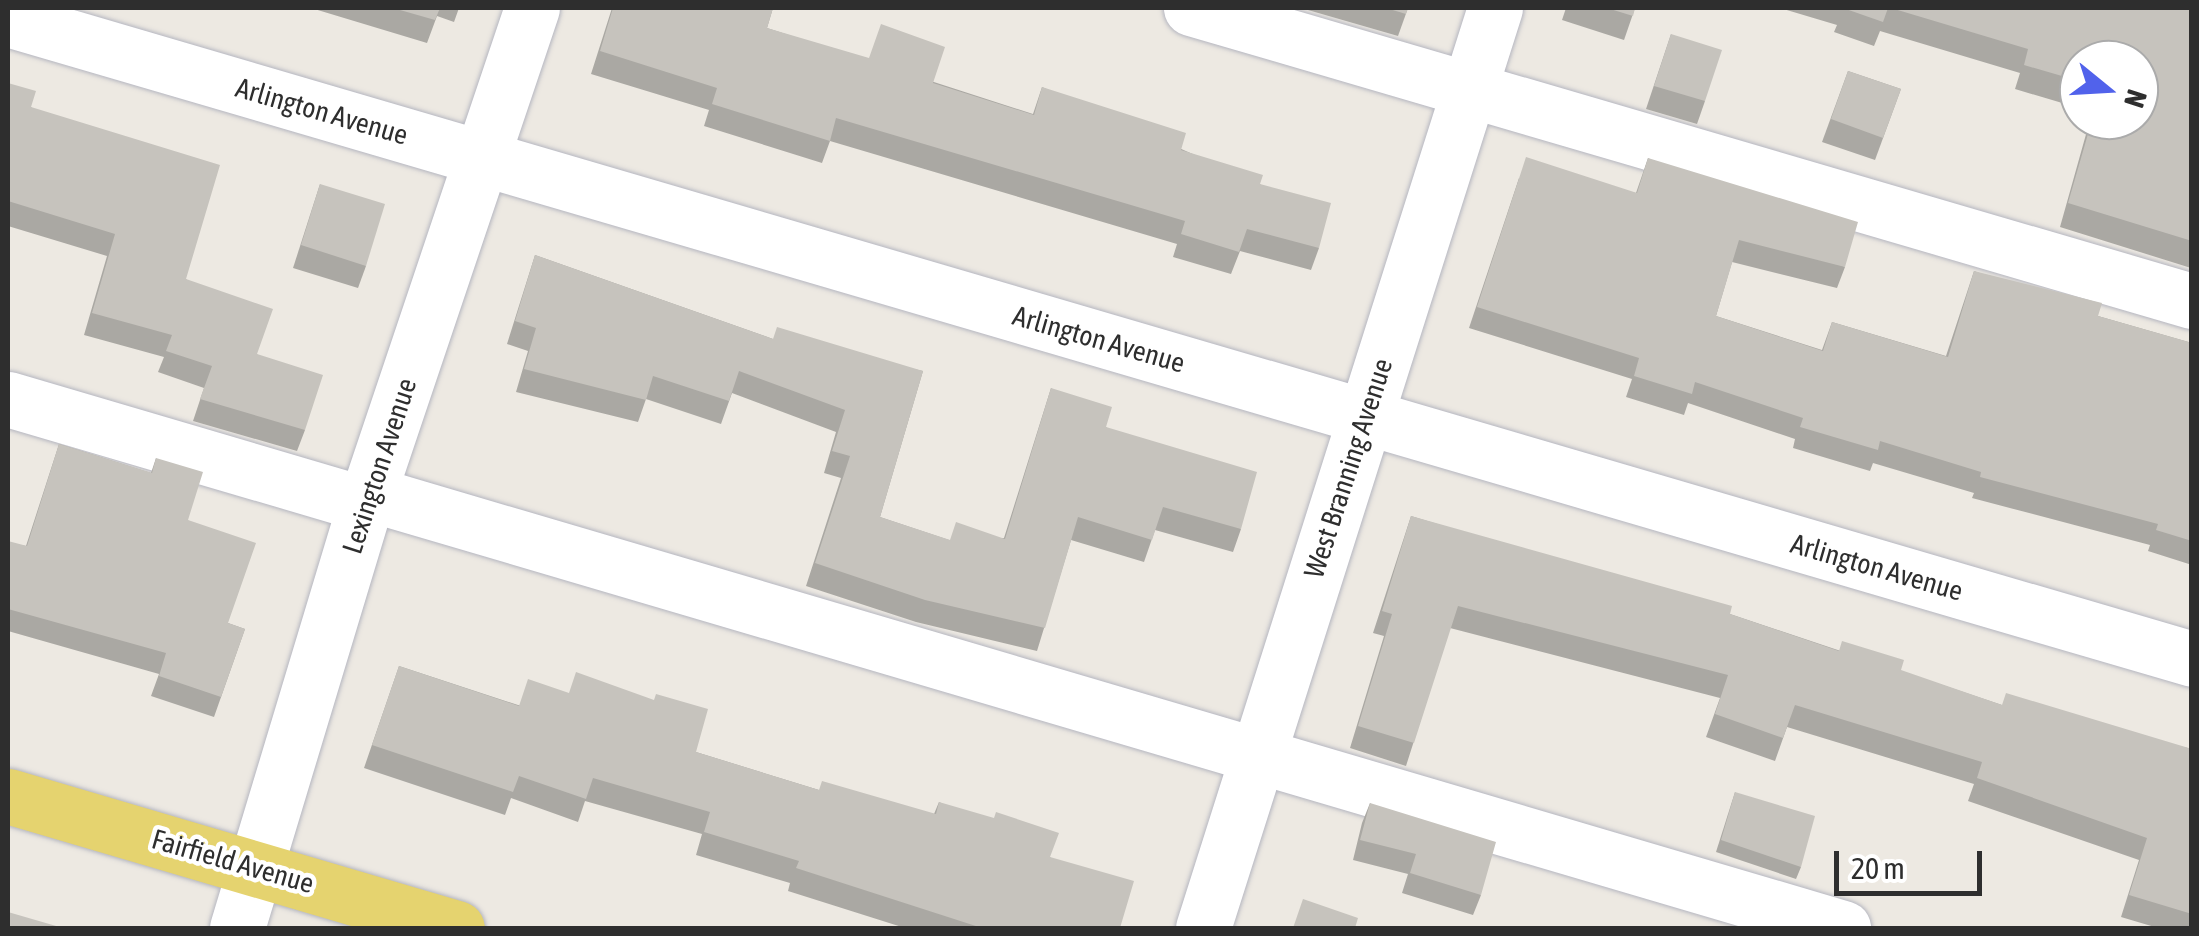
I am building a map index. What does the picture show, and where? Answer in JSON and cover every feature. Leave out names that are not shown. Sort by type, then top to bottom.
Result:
[{"type":"main road","name":"Fairfield Avenue","points":[[8,796],[457,928]]},
{"type":"street","name":"Lexington Avenue","points":[[237,928],[367,498],[532,8]]},
{"type":"street","points":[[1191,8],[2192,302]]},
{"type":"street","name":"West Branning Avenue","points":[[1202,928],[1495,8]]},
{"type":"street","name":"Arlington Avenue","points":[[8,19],[2192,658]]},
{"type":"street","points":[[8,398],[367,498],[1843,928]]},
{"type":"building","points":[[393,8],[440,8],[435,20]]},
{"type":"building","points":[[613,8],[773,8],[767,28],[869,58],[881,24],[945,47],[933,83],[1034,115],[1042,87],[1186,133],[1181,150],[1263,175],[1260,184],[1331,203],[1319,248],[1247,229],[1239,252],[1181,234],[1185,221],[836,118],[830,141],[712,104],[717,88],[600,51]]},
{"type":"building","points":[[1386,8],[1408,8],[1406,14]]},
{"type":"building","points":[[1607,8],[1635,8],[1633,16]]},
{"type":"building","points":[[1843,8],[1888,8],[1883,22]]},
{"type":"building","points":[[1891,8],[2192,8],[2192,241],[2068,203],[2086,140],[2159,140],[2159,40],[2059,40],[2059,75],[2024,65],[2028,49]]},
{"type":"building","points":[[1671,34],[1722,50],[1705,101],[1654,86]]},
{"type":"building","points":[[1848,71],[1901,89],[1883,138],[1831,119]]},
{"type":"building","points":[[8,83],[36,91],[31,107],[220,165],[186,279],[273,309],[257,354],[323,375],[305,430],[200,399],[212,366],[166,351],[172,335],[92,313],[115,234],[8,201]]},
{"type":"building","points":[[1526,157],[1637,193],[1648,158],[1858,222],[1845,267],[1739,240],[1716,316],[1823,351],[1832,322],[1948,357],[1974,271],[2102,303],[2098,316],[2192,343],[2192,541],[2156,530],[2158,524],[1980,477],[1981,472],[1880,441],[1878,450],[1800,427],[1803,418],[1695,382],[1692,394],[1634,376],[1639,358],[1477,307]]},
{"type":"building","points":[[320,184],[385,204],[366,266],[301,245]]},
{"type":"building","points":[[535,255],[773,339],[777,327],[923,371],[880,517],[950,540],[956,522],[1005,539],[1051,388],[1112,407],[1106,427],[1257,472],[1241,529],[1163,507],[1152,540],[1078,517],[1045,628],[925,600],[815,563],[850,456],[832,451],[845,410],[739,371],[729,401],[653,376],[646,400],[524,369],[536,328],[515,321]]},
{"type":"building","points":[[59,444],[152,473],[156,458],[203,472],[188,520],[256,543],[228,623],[245,629],[221,697],[159,676],[166,653],[8,609],[8,541],[27,546]]},
{"type":"building","points":[[1411,516],[1732,606],[1730,614],[1839,651],[1842,641],[1904,660],[1901,670],[2002,705],[2006,693],[2192,749],[2192,914],[2129,895],[2147,838],[1977,778],[1982,762],[1795,705],[1783,738],[1715,714],[1728,675],[1458,606],[1414,743],[1358,726],[1392,614],[1382,611]]},
{"type":"building","points":[[399,666],[519,706],[528,679],[569,693],[576,672],[654,700],[656,694],[708,709],[696,752],[819,790],[822,781],[936,814],[939,802],[994,818],[996,812],[1059,833],[1050,857],[1134,881],[1120,928],[982,928],[796,868],[799,861],[704,832],[710,812],[593,778],[586,799],[519,776],[513,792],[372,745]]},
{"type":"building","points":[[1735,792],[1815,816],[1801,867],[1721,840]]},
{"type":"building","points":[[1370,803],[1496,842],[1481,895],[1410,873],[1416,854],[1360,840]]},
{"type":"building","points":[[1303,899],[1358,918],[1355,928],[1293,928]]},
{"type":"building","points":[[8,912],[63,928],[8,928]]}]
